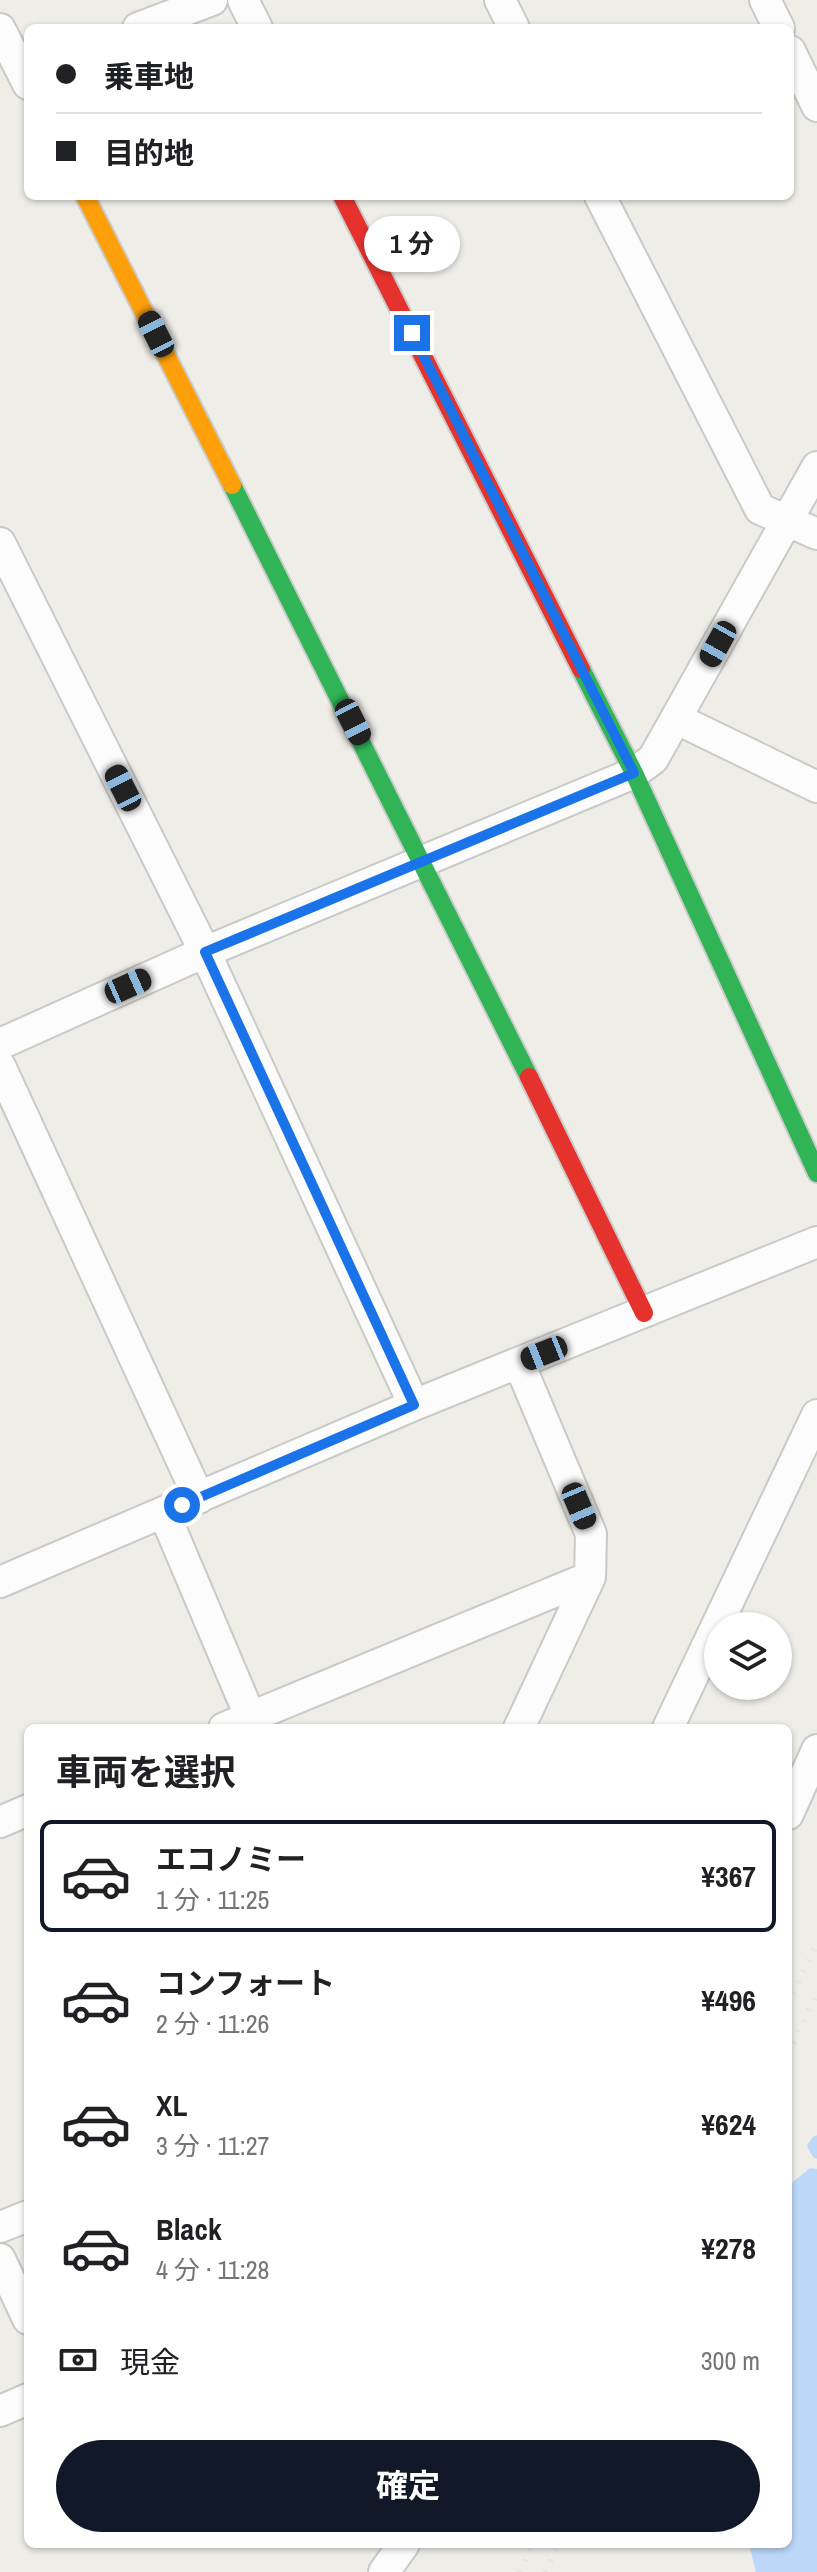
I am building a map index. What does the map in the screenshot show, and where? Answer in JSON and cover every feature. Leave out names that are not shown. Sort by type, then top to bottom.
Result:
[{"type":"street","points":[[149,24],[212,0]]},
{"type":"street","points":[[243,0],[255,24]]},
{"type":"street","points":[[500,0],[512,24]]},
{"type":"street","points":[[765,0],[777,24]]},
{"type":"street","points":[[0,29],[20,76]]},
{"type":"street","points":[[794,59],[817,106]]},
{"type":"street","points":[[87,200],[423,860],[644,1313]]},
{"type":"street","points":[[344,200],[634,773],[817,1173]]},
{"type":"street","points":[[602,200],[760,509],[817,534]]},
{"type":"street","points":[[0,1044],[205,952],[634,773],[653,759],[677,719],[817,467]]},
{"type":"street","points":[[0,543],[205,952],[414,1405]]},
{"type":"street","points":[[677,719],[817,787]]},
{"type":"street","points":[[0,1066],[199,1498]]},
{"type":"street","points":[[0,1582],[414,1405],[817,1242]]},
{"type":"street","points":[[519,1363],[591,1534],[590,1577],[521,1724]]},
{"type":"street","points":[[670,1724],[817,1415]]},
{"type":"street","points":[[164,1513],[243,1724],[590,1577]]},
{"type":"street","points":[[792,1805],[817,1750]]},
{"type":"street","points":[[0,1822],[24,1812]]},
{"type":"street","points":[[0,2227],[24,2218]]},
{"type":"street","points":[[0,2259],[24,2310]]},
{"type":"street","points":[[0,2411],[24,2401]]},
{"type":"street","points":[[384,2572],[401,2548]]},
{"type":"water","points":[[810,2168],[817,2169],[817,2572],[756,2572],[750,2548],[792,2548],[792,2183]]},
{"type":"waterway","points":[[817,2141],[813,2146],[817,2153]]},
{"type":"railway","points":[[792,1996],[817,1943]]},
{"type":"railway","points":[[792,2046],[817,1993]]},
{"type":"railway","points":[[519,2572],[530,2548]]},
{"type":"railway","points":[[545,2572],[556,2548]]},
{"type":"traffic: fast","points":[[232,485],[529,1077]]},
{"type":"traffic: fast","points":[[581,669],[634,773],[817,1173]]},
{"type":"traffic: slow","points":[[87,200],[232,485]]},
{"type":"traffic: jam","points":[[344,200],[581,669]]},
{"type":"traffic: jam","points":[[529,1077],[644,1313]]},
{"type":"route","points":[[182,1505],[414,1405],[205,952],[634,773],[412,333]]}]
